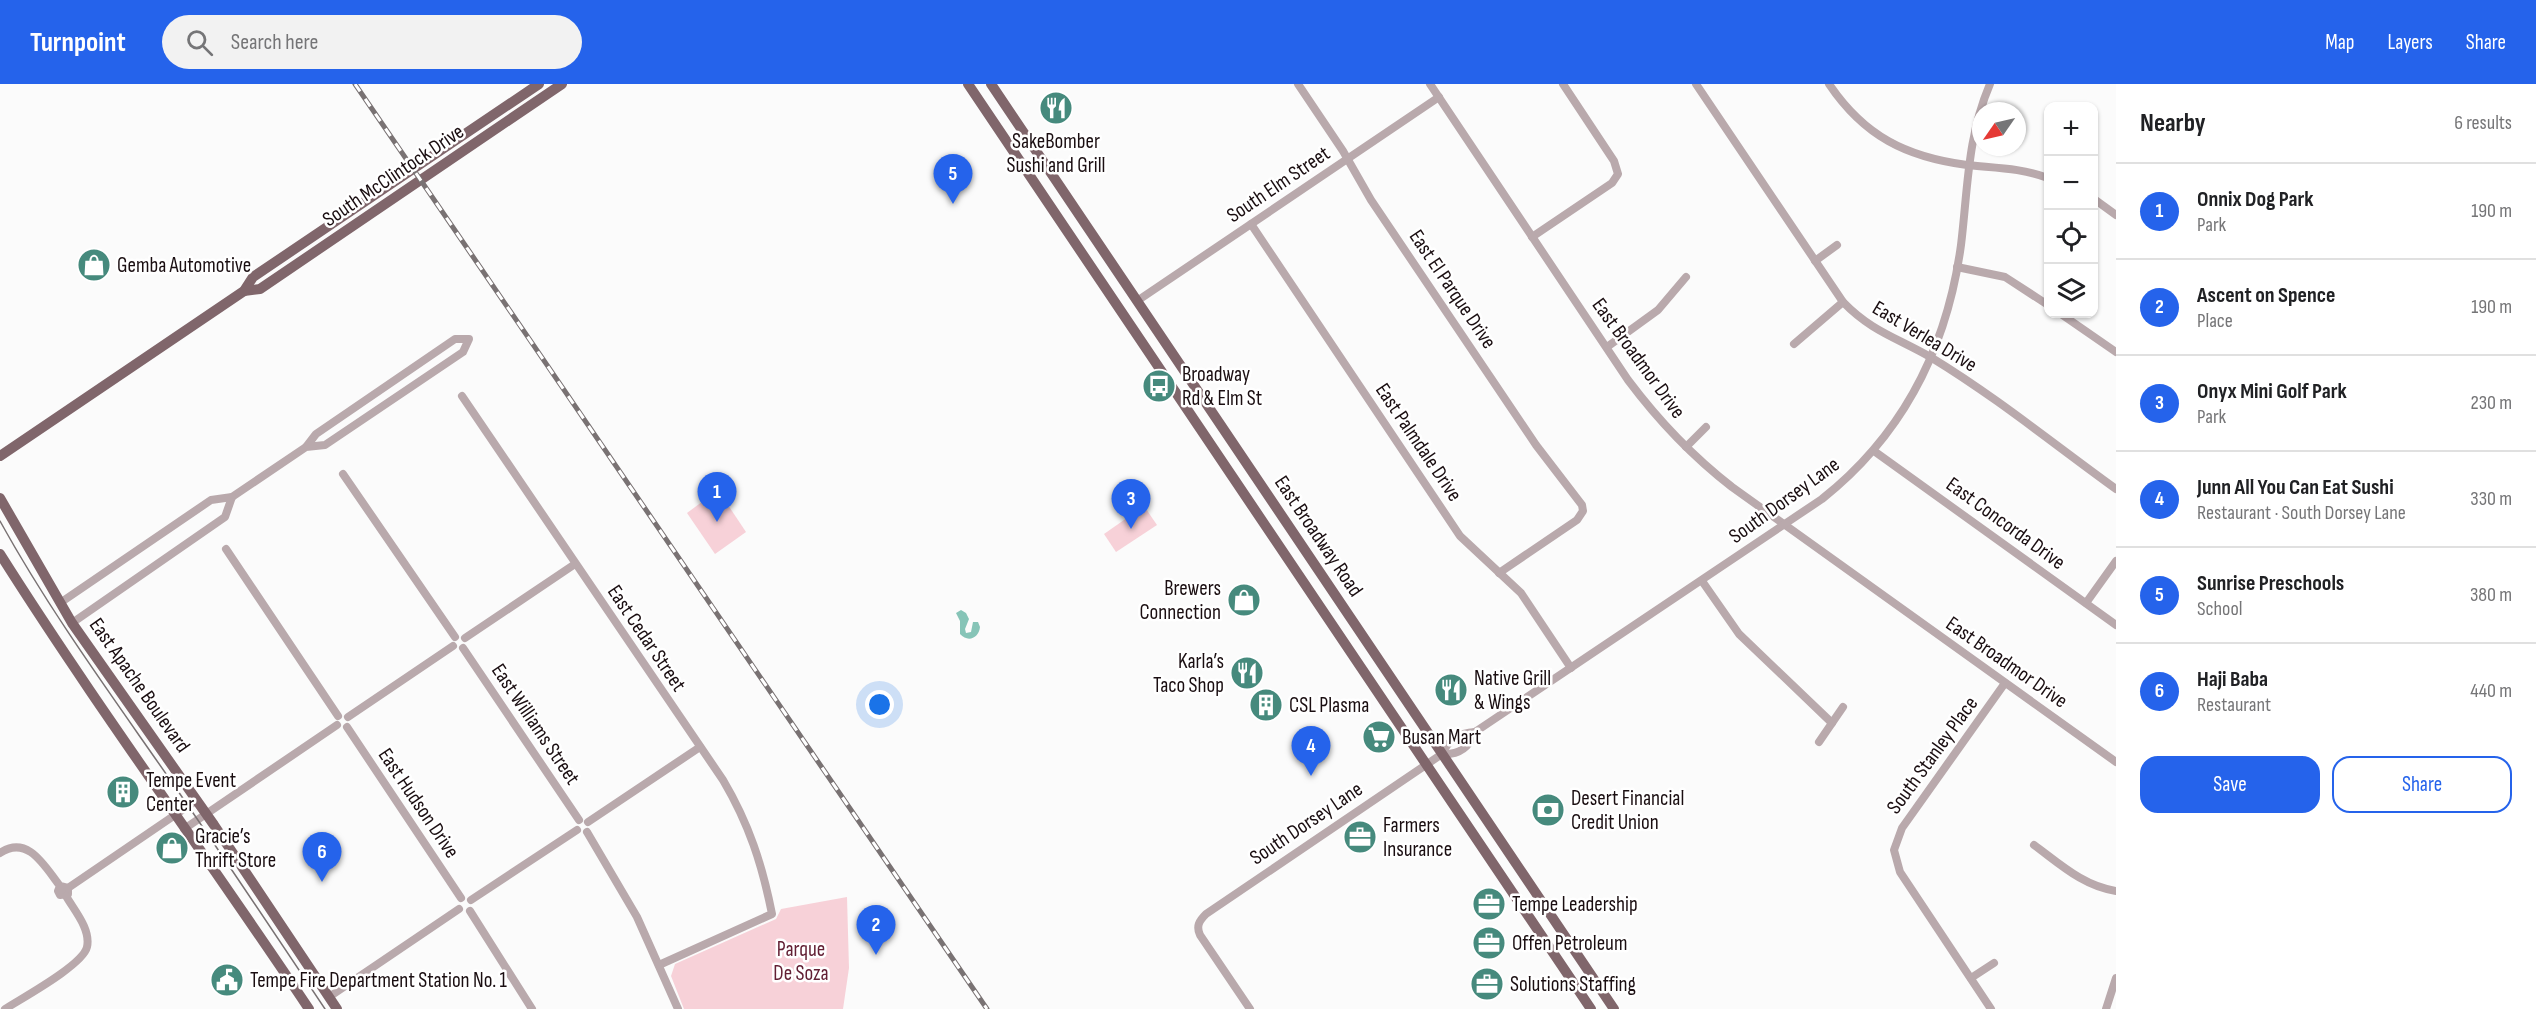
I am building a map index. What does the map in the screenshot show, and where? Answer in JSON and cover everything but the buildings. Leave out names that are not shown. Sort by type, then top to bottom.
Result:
[{"type":"main road","name":"South McClintock Drive","points":[[0,456],[244,291],[254,277],[539,84]]},
{"type":"main road","name":"South McClintock Drive","points":[[244,291],[260,289],[562,84]]},
{"type":"main road","name":"East Broadway Road","points":[[968,84],[1591,1009]]},
{"type":"main road","name":"East Broadway Road","points":[[991,84],[1614,1009]]},
{"type":"main road","points":[[983,106],[999,95]]},
{"type":"main road","points":[[1121,312],[1137,301]]},
{"type":"main road","name":"East Apache Boulevard","points":[[0,498],[72,623],[197,800],[337,1009]]},
{"type":"main road","points":[[1272,536],[1289,526]]},
{"type":"main road","name":"East Apache Boulevard","points":[[0,554],[56,642],[174,816],[309,1009]]},
{"type":"main road","points":[[1553,953],[1569,942]]},
{"type":"street","name":"East El Parque Drive","points":[[1298,84],[1371,200],[1536,445],[1580,500],[1583,511],[1574,522],[1499,573]]},
{"type":"street","name":"East Broadmor Drive","points":[[1430,84],[1647,404],[1686,447],[1732,487],[1787,524],[2116,762]]},
{"type":"street","points":[[1532,237],[1612,183],[1618,174],[1614,161],[1563,84]]},
{"type":"street","name":"East Verlea Drive","points":[[1696,84],[1843,302],[1859,319],[1931,358],[2116,489]]},
{"type":"street","points":[[1829,84],[1852,114],[1885,140],[1916,155],[1968,165],[2029,171],[2044,176]]},
{"type":"street","name":"South Dorsey Lane","points":[[1250,1009],[1197,928],[1200,920],[1206,914],[1442,754],[1447,743],[1462,733],[1475,732],[1787,524],[1833,491],[1874,451],[1914,395],[1946,318],[1957,267],[1974,130],[1990,84]]},
{"type":"street","name":"South Elm Street","points":[[1137,301],[1439,97]]},
{"type":"street","points":[[2098,203],[2116,215]]},
{"type":"street","name":"East Palmdale Drive","points":[[1251,224],[1460,536],[1521,593],[1571,668]]},
{"type":"street","points":[[1815,261],[1838,245]]},
{"type":"street","points":[[1957,267],[2005,277],[2044,301]]},
{"type":"street","points":[[1607,347],[1658,310],[1686,277]]},
{"type":"street","points":[[1794,344],[1843,302]]},
{"type":"street","points":[[2067,318],[2116,352]]},
{"type":"street","points":[[60,603],[211,500],[232,497],[306,447],[316,434],[455,339],[468,339],[463,352],[335,439],[325,445],[306,447]]},
{"type":"street","name":"East Cedar Street","points":[[462,396],[574,564],[723,780],[744,819],[762,863],[772,914],[659,965]]},
{"type":"street","points":[[1686,447],[1706,426]]},
{"type":"street","name":"East Concorda Drive","points":[[1874,451],[2116,625]]},
{"type":"street","points":[[343,474],[458,650],[466,643],[465,638]]},
{"type":"street","points":[[72,623],[225,517],[232,497]]},
{"type":"street","points":[[184,829],[337,721],[343,714],[350,722],[347,727],[341,728],[337,721],[226,549]]},
{"type":"street","points":[[2086,603],[2116,561]]},
{"type":"street","points":[[465,638],[574,564]]},
{"type":"street","points":[[1702,581],[1739,634],[1832,723]]},
{"type":"street","points":[[348,717],[454,642],[459,635],[465,638]]},
{"type":"street","name":"East Williams Street","points":[[463,648],[584,821]]},
{"type":"street","name":"South Stanley Place","points":[[1971,978],[1900,872],[1894,850],[1902,828],[2006,683]]},
{"type":"street","points":[[1818,742],[1843,707]]},
{"type":"street","name":"East Hudson Drive","points":[[347,727],[461,898]]},
{"type":"street","name":"South Dorsey Lane","points":[[1442,754],[1455,755],[1470,744],[1475,732]]},
{"type":"street","points":[[577,830],[576,824],[700,747]]},
{"type":"street","points":[[63,890],[197,800]]},
{"type":"street","points":[[584,821],[590,826],[587,832]]},
{"type":"street","points":[[577,830],[581,833],[587,832]]},
{"type":"street","points":[[471,900],[577,830]]},
{"type":"street","points":[[587,832],[628,900],[678,1009]]},
{"type":"street","points":[[2034,845],[2083,880],[2097,887],[2116,891]]},
{"type":"street","points":[[0,853],[6,849],[23,847],[36,854],[63,890],[86,929],[87,948],[79,960],[5,1009]]},
{"type":"street","points":[[459,909],[458,903],[461,898],[467,897],[473,905],[470,911]]},
{"type":"street","points":[[329,997],[459,909]]},
{"type":"street","points":[[459,909],[464,912],[470,911]]},
{"type":"street","points":[[470,911],[532,1009]]},
{"type":"street","points":[[1991,1009],[1971,978],[1994,963]]},
{"type":"street","points":[[2106,1009],[2116,978]]},
{"type":"green space","points":[[718,490],[746,532],[715,554],[687,513]]},
{"type":"green space","points":[[1144,506],[1157,525],[1116,552],[1104,534]]},
{"type":"green space","name":"Parque De Soza","points":[[847,897],[849,968],[843,1009],[684,1009],[671,976],[675,964],[776,919],[781,909]]},
{"type":"shaded area","points":[[961,610],[969,619],[965,629],[966,633],[971,632],[973,622],[978,622],[979,631],[973,638],[966,638],[960,634],[960,621],[956,613]]},
{"type":"tram line","points":[[0,521],[64,626],[217,847],[325,1009]]},
{"type":"railway","points":[[355,84],[987,1009]]},
{"type":"place","name":"SakeBomber Sushi and Grill","points":[[1056,108]]},
{"type":"place","name":"Sunrise Preschools","points":[[953,204]]},
{"type":"place","name":"Gemba Automotive","points":[[94,265]]},
{"type":"place","name":"Broadway Rd & Elm St","points":[[1159,386]]},
{"type":"place","name":"Onnix Dog Park","points":[[717,522]]},
{"type":"place","name":"Onyx Mini Golf Park","points":[[1131,529]]},
{"type":"place","name":"Brewers Connection","points":[[1244,600]]},
{"type":"place","name":"Karla’s Taco Shop","points":[[1247,673]]},
{"type":"place","name":"Native Grill & Wings","points":[[1451,690]]},
{"type":"place","name":"CSL Plasma","points":[[1266,705]]},
{"type":"place","name":"Busan Mart","points":[[1379,737]]},
{"type":"place","name":"Junn All You Can Eat Sushi","points":[[1311,776]]},
{"type":"place","name":"Tempe Event Center","points":[[123,792]]},
{"type":"place","name":"Desert Financial Credit Union","points":[[1548,810]]},
{"type":"place","name":"Farmers Insurance","points":[[1360,837]]},
{"type":"place","name":"Gracie’s Thrift Store","points":[[172,848]]},
{"type":"place","name":"Haji Baba","points":[[322,882]]},
{"type":"place","name":"Tempe Leadership","points":[[1489,904]]},
{"type":"place","name":"Offen Petroleum","points":[[1489,943]]},
{"type":"place","name":"Ascent on Spence","points":[[876,955]]},
{"type":"place","name":"Tempe Fire Department Station No. 1","points":[[227,980]]},
{"type":"place","name":"Solutions Staffing","points":[[1487,984]]}]
